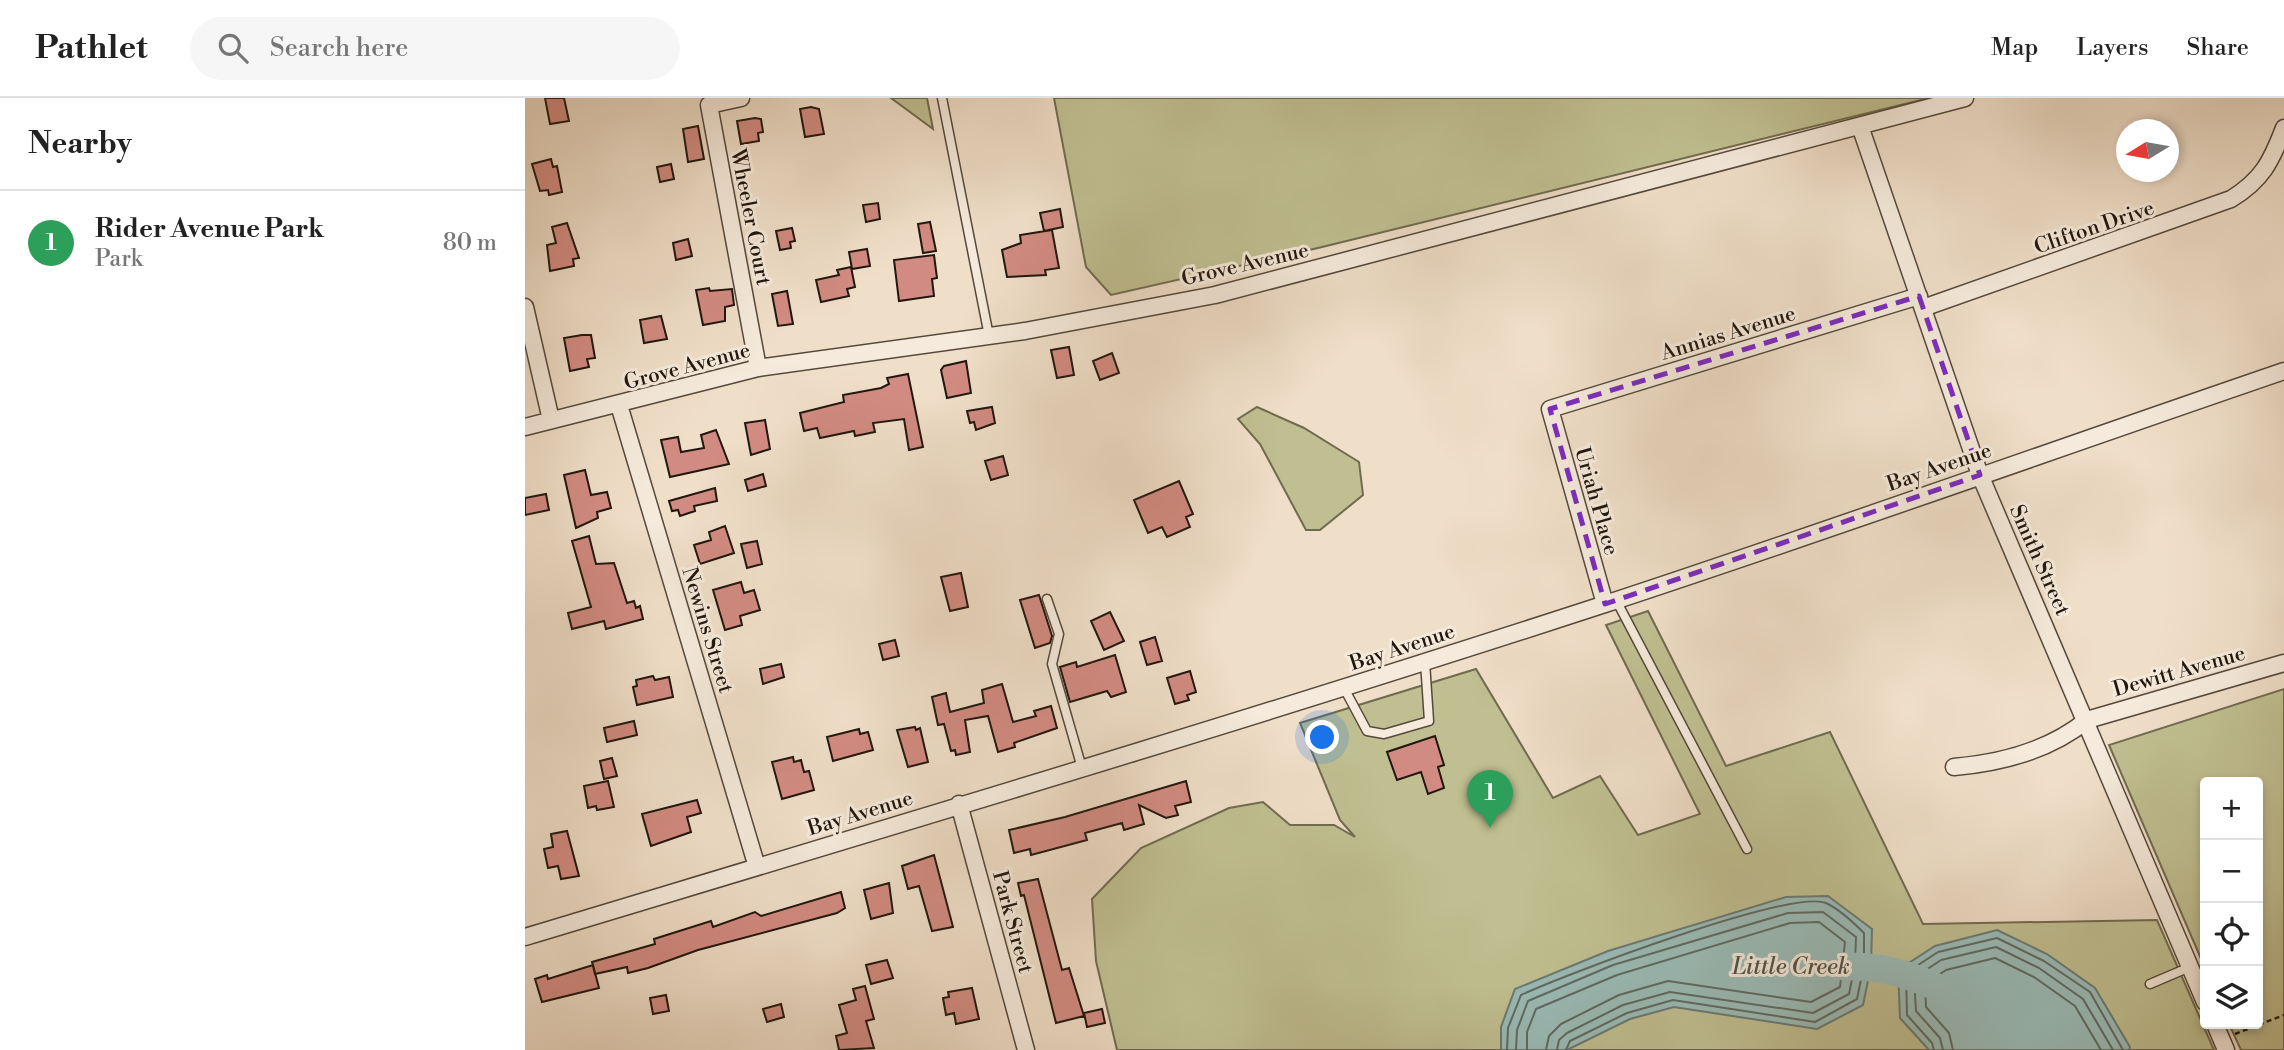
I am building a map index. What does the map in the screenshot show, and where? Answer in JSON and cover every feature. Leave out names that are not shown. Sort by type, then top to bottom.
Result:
[{"type":"street","name":"Wheeler Court","points":[[741,98],[709,105],[758,368]]},
{"type":"street","name":"Grove Avenue","points":[[525,427],[758,368],[989,336],[1215,295],[1965,98]]},
{"type":"street","name":"Smith Street","points":[[1860,126],[1980,475],[2087,720],[2200,990]]},
{"type":"street","name":"Clifton Drive","points":[[1921,302],[2231,199],[2253,186],[2272,159],[2284,128]]},
{"type":"street","name":"Annias Avenue","points":[[1550,409],[1921,302]]},
{"type":"street","points":[[525,307],[551,420]]},
{"type":"street","name":"Bay Avenue","points":[[525,937],[1425,662],[1610,602],[2284,371]]},
{"type":"street","name":"Newins Street","points":[[619,405],[757,867]]},
{"type":"street","name":"Uriah Place","points":[[1550,409],[1610,602]]},
{"type":"street","name":"Dewitt Avenue","points":[[1954,767],[1989,764],[2063,739],[2087,720],[2284,663]]},
{"type":"street","name":"Park Street","points":[[959,804],[1022,1049]]},
{"type":"street","points":[[2217,1029],[2226,1050]]},
{"type":"lane","points":[[942,98],[989,336]]},
{"type":"lane","points":[[1047,599],[1059,634],[1052,664],[1082,768]]},
{"type":"lane","points":[[1610,602],[1747,849]]},
{"type":"lane","points":[[1344,688],[1367,731],[1384,734],[1430,720],[1425,662]]},
{"type":"lane","points":[[2150,984],[2190,967]]},
{"type":"path","points":[[2235,1034],[2284,1015]]},
{"type":"highlighted area","points":[[1919,296],[1980,475],[1605,604],[1550,409]]},
{"type":"shaded area","points":[[891,98],[927,98],[933,129]]},
{"type":"shaded area","points":[[1054,98],[1929,98],[1318,248],[1111,295],[1086,267]]},
{"type":"shaded area","points":[[1257,407],[1304,428],[1359,462],[1363,495],[1320,530],[1306,530],[1260,444],[1238,419]]},
{"type":"shaded area","points":[[1648,611],[1726,766],[1830,732],[1923,924],[2157,920],[2200,1018],[2200,1029],[2205,1029],[2214,1050],[1117,1050],[1096,961],[1092,899],[1141,848],[1229,808],[1263,802],[1290,825],[1334,825],[1355,837],[1340,820],[1300,723],[1476,669],[1553,798],[1600,776],[1638,835],[1700,814],[1606,625]]},
{"type":"shaded area","points":[[2284,689],[2284,1050],[2241,1050],[2231,1029],[2263,1029],[2263,777],[2200,777],[2200,956],[2109,745]]},
{"type":"water","points":[[1828,896],[1872,929],[1871,966],[1863,1005],[1817,1029],[1674,1007],[1630,1019],[1567,1050],[1501,1050],[1501,1027],[1515,989],[1608,951],[1786,897]]},
{"type":"water","points":[[1997,930],[2047,954],[2095,988],[2130,1047],[2129,1050],[1929,1050],[1900,1018],[1898,970],[1935,946]]},
{"type":"building","points":[[545,98],[564,98],[569,121],[550,124]]},
{"type":"building","points":[[800,109],[819,109],[824,134],[805,137]]},
{"type":"building","points":[[761,119],[763,132],[758,133],[759,141],[741,144],[737,121]]},
{"type":"building","points":[[698,126],[704,159],[688,162],[683,129]]},
{"type":"building","points":[[551,159],[553,167],[557,166],[562,192],[549,195],[548,190],[540,191],[532,164]]},
{"type":"building","points":[[671,164],[674,179],[660,182],[657,167]]},
{"type":"building","points":[[878,203],[880,219],[866,222],[863,205]]},
{"type":"building","points":[[1060,209],[1063,227],[1044,231],[1040,213]]},
{"type":"building","points":[[930,222],[936,251],[923,253],[918,224]]},
{"type":"building","points":[[567,223],[579,258],[573,259],[574,266],[550,271],[547,245],[556,243],[552,227]]},
{"type":"building","points":[[792,228],[795,241],[790,242],[791,248],[780,250],[776,231]]},
{"type":"building","points":[[1052,230],[1059,268],[1045,270],[1046,275],[1007,277],[1002,250],[1021,243],[1020,235]]},
{"type":"building","points":[[688,239],[692,256],[676,260],[673,243]]},
{"type":"building","points":[[867,249],[870,266],[852,269],[849,252]]},
{"type":"building","points":[[934,255],[937,278],[932,279],[934,296],[899,301],[894,260]]},
{"type":"building","points":[[851,267],[855,287],[847,289],[849,296],[821,302],[816,280],[839,275],[837,270]]},
{"type":"building","points":[[709,288],[710,291],[732,289],[734,305],[725,307],[725,321],[703,325],[696,290]]},
{"type":"building","points":[[787,291],[793,324],[778,326],[772,294]]},
{"type":"building","points":[[661,316],[667,339],[644,343],[640,320]]},
{"type":"building","points":[[591,335],[595,358],[587,359],[589,367],[570,371],[564,338]]},
{"type":"building","points":[[1069,347],[1074,375],[1057,378],[1051,350]]},
{"type":"building","points":[[1112,353],[1119,373],[1100,380],[1093,361]]},
{"type":"building","points":[[966,361],[971,393],[947,398],[941,370],[944,366]]},
{"type":"building","points":[[908,374],[923,447],[909,450],[904,419],[873,423],[875,432],[855,436],[854,431],[820,438],[817,428],[804,431],[800,413],[844,402],[843,395],[881,388],[889,384],[887,378]]},
{"type":"building","points":[[992,407],[995,423],[976,430],[974,422],[970,423],[967,411]]},
{"type":"building","points":[[765,420],[770,449],[751,455],[745,423]]},
{"type":"building","points":[[716,430],[729,464],[670,477],[661,440],[678,437],[681,452],[704,448],[701,435]]},
{"type":"building","points":[[1003,456],[1008,475],[991,480],[985,461]]},
{"type":"building","points":[[585,470],[591,495],[607,492],[611,508],[597,512],[598,518],[576,528],[564,475]]},
{"type":"building","points":[[763,474],[766,486],[748,491],[745,480]]},
{"type":"building","points":[[1179,481],[1193,514],[1186,517],[1190,527],[1167,537],[1162,527],[1148,533],[1134,500]]},
{"type":"building","points":[[715,488],[717,501],[694,506],[695,511],[680,516],[678,510],[672,511],[669,501]]},
{"type":"building","points":[[546,494],[549,510],[525,515],[525,498]]},
{"type":"building","points":[[725,526],[734,553],[700,564],[694,545],[711,540],[709,532]]},
{"type":"building","points":[[589,536],[596,564],[614,563],[627,603],[634,601],[636,608],[640,606],[643,619],[606,629],[604,621],[572,629],[568,613],[591,607],[572,541]]},
{"type":"building","points":[[757,541],[762,564],[747,568],[741,544]]},
{"type":"building","points":[[961,573],[968,607],[950,611],[941,577]]},
{"type":"building","points":[[741,582],[744,593],[754,590],[760,610],[740,616],[742,625],[725,630],[713,590]]},
{"type":"building","points":[[1039,595],[1052,636],[1050,643],[1035,648],[1020,600]]},
{"type":"building","points":[[1110,612],[1124,641],[1104,650],[1091,621]]},
{"type":"building","points":[[1155,637],[1162,661],[1147,665],[1140,642]]},
{"type":"building","points":[[895,640],[899,656],[883,660],[879,644]]},
{"type":"building","points":[[1115,655],[1126,692],[1111,697],[1107,691],[1070,702],[1060,667],[1076,662],[1077,667]]},
{"type":"building","points":[[781,664],[784,677],[763,684],[760,669]]},
{"type":"building","points":[[1190,671],[1196,692],[1187,695],[1189,700],[1175,704],[1167,678]]},
{"type":"building","points":[[653,676],[655,680],[669,677],[673,697],[637,705],[633,687],[637,686],[636,680]]},
{"type":"building","points":[[1002,684],[1013,722],[1036,716],[1034,711],[1051,706],[1057,728],[1014,743],[1015,747],[998,752],[988,716],[965,720],[970,752],[956,755],[955,750],[951,751],[944,724],[938,725],[932,697],[946,693],[950,712],[984,703],[982,690]]},
{"type":"building","points":[[634,721],[637,735],[607,742],[604,728]]},
{"type":"building","points":[[915,727],[916,730],[920,728],[928,762],[908,767],[897,730]]},
{"type":"building","points":[[859,729],[860,734],[868,732],[873,750],[833,761],[827,737]]},
{"type":"building","points":[[1435,736],[1444,765],[1438,767],[1444,788],[1428,794],[1421,772],[1397,780],[1387,752]]},
{"type":"building","points":[[793,757],[794,762],[801,760],[804,772],[809,771],[814,790],[782,799],[772,762]]},
{"type":"building","points":[[612,758],[617,776],[604,779],[600,761]]},
{"type":"building","points":[[608,781],[614,807],[597,810],[596,806],[588,808],[584,786]]},
{"type":"building","points":[[1186,781],[1191,802],[1175,806],[1178,815],[1166,818],[1139,805],[1144,824],[1124,830],[1122,823],[1085,833],[1087,840],[1031,855],[1030,849],[1014,853],[1009,830],[1065,817]]},
{"type":"building","points":[[697,800],[701,813],[687,817],[691,832],[651,846],[642,814]]},
{"type":"building","points":[[567,831],[579,876],[561,879],[558,866],[548,868],[544,849],[553,847],[551,834]]},
{"type":"building","points":[[934,855],[953,927],[932,931],[919,886],[908,889],[902,866]]},
{"type":"building","points":[[1038,879],[1062,970],[1069,968],[1084,1016],[1056,1023],[1024,895],[1021,896],[1018,883]]},
{"type":"building","points":[[889,883],[893,913],[871,919],[864,890]]},
{"type":"building","points":[[841,892],[845,908],[837,913],[698,950],[648,968],[628,973],[627,967],[595,974],[592,962],[655,944],[654,939],[711,921],[713,927],[755,912],[761,916]]},
{"type":"building","points":[[887,960],[893,978],[871,984],[866,965]]},
{"type":"building","points":[[593,965],[599,988],[542,1002],[535,979],[547,975],[548,979]]},
{"type":"building","points":[[865,986],[874,1019],[866,1021],[874,1048],[839,1050],[836,1036],[847,1033],[839,1005],[856,1000],[853,989]]},
{"type":"building","points":[[972,988],[979,1019],[956,1024],[954,1013],[946,1015],[943,998],[949,997],[948,992]]},
{"type":"building","points":[[666,995],[669,1011],[653,1014],[650,998]]},
{"type":"building","points":[[781,1004],[784,1017],[767,1022],[763,1009]]},
{"type":"building","points":[[1102,1009],[1105,1023],[1087,1027],[1084,1013]]},
{"type":"waterway","name":"Little Creek","points":[[1833,966],[1884,969],[1932,985]]},
{"type":"place","name":"Rider Avenue Park","points":[[1490,828]]}]
